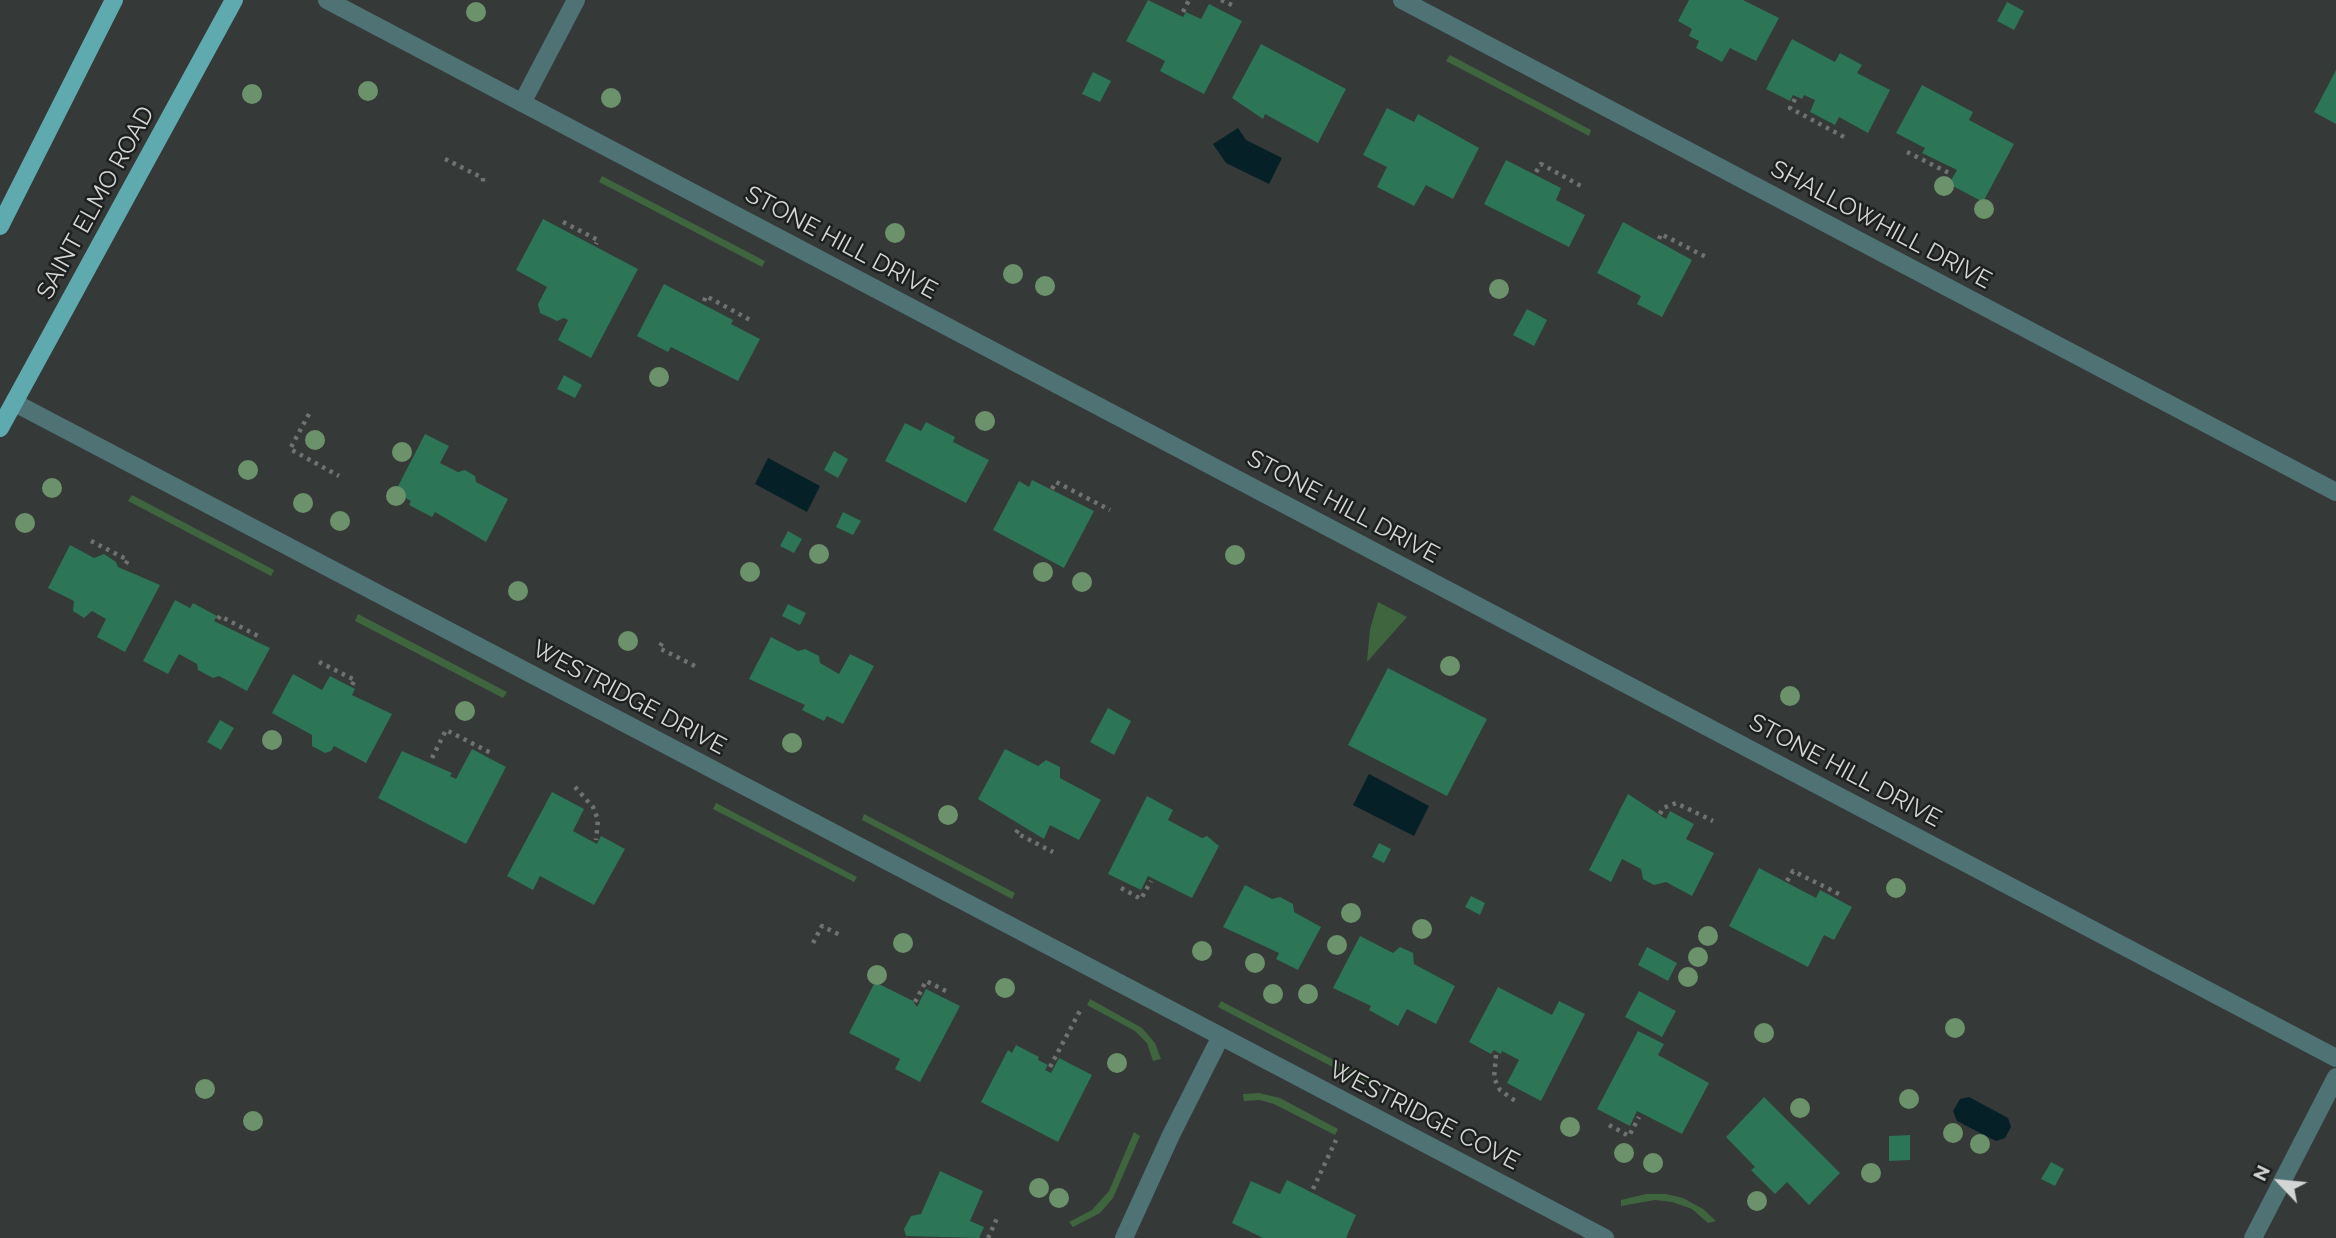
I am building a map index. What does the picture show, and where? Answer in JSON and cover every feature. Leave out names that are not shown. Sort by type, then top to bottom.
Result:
[{"type":"main road","points":[[0,226],[114,0]]},
{"type":"main road","name":"SAINT ELMO ROAD","points":[[0,428],[234,0]]},
{"type":"street","name":"STONE HILL DRIVE","points":[[327,0],[2336,1058]]},
{"type":"street","points":[[522,103],[576,0]]},
{"type":"street","name":"SHALLOWHILL DRIVE","points":[[1402,0],[2336,492]]},
{"type":"street","name":"WESTRIDGE DRIVE","points":[[15,403],[1220,1038]]},
{"type":"street","points":[[1124,1238],[1171,1135],[1220,1038]]},
{"type":"street","name":"WESTRIDGE COVE","points":[[1220,1038],[1605,1238]]},
{"type":"street","points":[[2253,1238],[2336,1077]]},
{"type":"path","points":[[1183,12],[1189,0]]},
{"type":"path","points":[[1221,0],[1232,5]]},
{"type":"path","points":[[1795,99],[1790,108],[1846,138]]},
{"type":"path","points":[[1907,152],[1949,173]]},
{"type":"path","points":[[445,159],[483,178],[483,183]]},
{"type":"path","points":[[1536,172],[1541,163],[1581,186]]},
{"type":"path","points":[[563,222],[598,240],[596,244]]},
{"type":"path","points":[[1659,239],[1661,234],[1709,258]]},
{"type":"path","points":[[704,301],[706,296],[752,321]]},
{"type":"path","points":[[309,414],[290,449],[339,476]]},
{"type":"path","points":[[1052,489],[1056,482],[1110,510]]},
{"type":"path","points":[[91,541],[128,560],[124,567]]},
{"type":"path","points":[[218,620],[220,616],[258,636]]},
{"type":"path","points":[[662,643],[659,648],[697,667]]},
{"type":"path","points":[[319,662],[355,680],[352,685]]},
{"type":"path","points":[[432,758],[446,730],[493,754]]},
{"type":"path","points":[[575,787],[593,807],[599,830],[596,840]]},
{"type":"path","points":[[1660,814],[1663,808],[1676,803],[1713,821]]},
{"type":"path","points":[[1018,830],[1016,833],[1053,852]]},
{"type":"path","points":[[1787,881],[1793,871],[1841,895]]},
{"type":"path","points":[[1121,888],[1142,899],[1151,881]]},
{"type":"path","points":[[813,943],[822,926],[842,936]]},
{"type":"path","points":[[915,1002],[926,981],[947,992]]},
{"type":"path","points":[[1050,1067],[1082,1007]]},
{"type":"path","points":[[1496,1055],[1494,1078],[1500,1090],[1518,1103]]},
{"type":"path","points":[[1609,1125],[1629,1136],[1639,1117]]},
{"type":"path","points":[[1313,1189],[1336,1140]]},
{"type":"path","points":[[988,1238],[998,1216]]},
{"type":"green space","points":[[1450,55],[1591,130],[1589,136],[1446,61]]},
{"type":"green space","points":[[602,176],[765,261],[762,267],[599,182]]},
{"type":"green space","points":[[132,495],[274,570],[271,576],[128,501]]},
{"type":"green space","points":[[1378,602],[1407,617],[1367,662],[1370,629]]},
{"type":"green space","points":[[358,614],[507,692],[503,698],[355,621]]},
{"type":"green space","points":[[716,803],[857,877],[854,882],[713,809]]},
{"type":"green space","points":[[864,814],[1015,893],[1012,899],[862,820]]},
{"type":"green space","points":[[1090,999],[1142,1028],[1155,1043],[1161,1059],[1153,1061],[1147,1043],[1135,1031],[1087,1005]]},
{"type":"green space","points":[[1221,1001],[1370,1079],[1367,1085],[1218,1007]]},
{"type":"green space","points":[[1259,1093],[1280,1098],[1338,1129],[1335,1135],[1274,1104],[1260,1100],[1244,1101],[1243,1094]]},
{"type":"green space","points":[[1134,1132],[1140,1136],[1113,1198],[1100,1213],[1073,1227],[1069,1222],[1092,1210],[1109,1191]]},
{"type":"green space","points":[[1646,1194],[1666,1194],[1683,1198],[1703,1209],[1716,1221],[1708,1223],[1692,1209],[1672,1202],[1655,1200],[1621,1206],[1621,1200]]},
{"type":"water","points":[[1238,128],[1246,140],[1282,158],[1269,184],[1226,163],[1213,144]]},
{"type":"water","points":[[768,458],[820,486],[807,512],[755,484]]},
{"type":"water","points":[[1369,774],[1429,806],[1414,836],[1353,805]]},
{"type":"water","points":[[1969,1097],[2008,1118],[2011,1127],[2005,1138],[1996,1141],[1957,1121],[1953,1111],[1960,1099]]},
{"type":"building","points":[[1148,0],[1183,17],[1186,12],[1201,19],[1209,4],[1242,21],[1204,94],[1160,71],[1165,61],[1126,41]]},
{"type":"building","points":[[1689,0],[1743,0],[1779,18],[1756,61],[1730,48],[1722,62],[1696,48],[1699,41],[1689,36],[1692,29],[1678,21]]},
{"type":"building","points":[[2007,2],[2024,11],[2014,30],[1997,21]]},
{"type":"building","points":[[1792,39],[1835,62],[1840,53],[1862,65],[1857,73],[1890,90],[1868,133],[1839,117],[1835,125],[1810,112],[1815,100],[1804,95],[1802,99],[1793,95],[1790,101],[1766,89]]},
{"type":"building","points":[[1261,44],[1346,89],[1318,143],[1265,114],[1263,119],[1232,98]]},
{"type":"building","points":[[2336,70],[2336,124],[2314,112]]},
{"type":"building","points":[[1093,72],[1111,81],[1100,102],[1082,94]]},
{"type":"building","points":[[1922,85],[1973,112],[1969,120],[2014,144],[1983,202],[1949,184],[1957,170],[1922,153],[1925,148],[1896,133]]},
{"type":"building","points":[[1387,108],[1414,122],[1418,114],[1479,148],[1453,199],[1426,185],[1414,206],[1377,187],[1387,167],[1363,155]]},
{"type":"building","points":[[1506,160],[1561,188],[1556,200],[1585,215],[1569,247],[1484,204]]},
{"type":"building","points":[[543,219],[638,269],[591,358],[558,340],[568,320],[564,318],[557,321],[540,313],[538,304],[547,287],[516,270]]},
{"type":"building","points":[[1623,222],[1692,260],[1662,317],[1637,304],[1641,296],[1597,273]]},
{"type":"building","points":[[664,284],[733,320],[731,324],[760,339],[738,381],[671,347],[668,352],[637,336]]},
{"type":"building","points":[[1527,309],[1547,320],[1534,346],[1513,335]]},
{"type":"building","points":[[564,375],[582,385],[575,398],[557,389]]},
{"type":"building","points":[[926,422],[955,437],[953,442],[989,460],[966,503],[885,461],[905,423],[921,431]]},
{"type":"building","points":[[425,434],[449,446],[440,463],[458,472],[465,470],[475,476],[476,482],[508,499],[486,542],[435,512],[432,517],[409,505],[411,501],[395,492]]},
{"type":"building","points":[[834,451],[848,459],[838,478],[824,470]]},
{"type":"building","points":[[1032,480],[1094,511],[1064,568],[993,530],[1019,481],[1029,487]]},
{"type":"building","points":[[843,512],[861,521],[853,535],[836,527]]},
{"type":"building","points":[[788,531],[802,539],[794,553],[780,546]]},
{"type":"building","points":[[70,545],[94,558],[104,554],[116,562],[118,567],[160,585],[125,652],[97,637],[106,619],[92,611],[84,618],[73,611],[74,601],[48,588]]},
{"type":"building","points":[[175,600],[190,608],[193,603],[217,616],[214,621],[270,648],[247,691],[219,676],[213,678],[198,670],[197,664],[179,654],[168,674],[143,661]]},
{"type":"building","points":[[788,604],[806,613],[800,625],[782,616]]},
{"type":"building","points":[[771,637],[798,651],[805,649],[819,656],[820,663],[839,674],[850,654],[874,666],[843,724],[827,716],[824,721],[802,710],[805,705],[749,679]]},
{"type":"building","points":[[1388,668],[1487,719],[1447,796],[1348,745]]},
{"type":"building","points":[[293,674],[322,690],[330,676],[355,689],[352,695],[392,714],[366,763],[334,746],[331,751],[325,753],[312,746],[312,735],[272,713]]},
{"type":"building","points":[[1108,708],[1131,721],[1114,755],[1090,742]]},
{"type":"building","points":[[220,720],[234,728],[221,750],[207,742]]},
{"type":"building","points":[[472,749],[506,767],[466,844],[378,798],[402,751],[452,773],[450,776],[456,779]]},
{"type":"building","points":[[1005,749],[1038,766],[1046,760],[1060,767],[1060,778],[1101,800],[1079,840],[1050,825],[1044,839],[978,799]]},
{"type":"building","points":[[552,792],[584,809],[573,831],[597,844],[601,836],[625,849],[594,905],[540,876],[533,890],[507,876]]},
{"type":"building","points":[[1628,794],[1666,819],[1670,811],[1694,824],[1686,839],[1714,853],[1692,896],[1666,882],[1654,885],[1643,879],[1641,869],[1622,859],[1611,882],[1589,870]]},
{"type":"building","points":[[1147,796],[1173,810],[1168,820],[1202,838],[1207,836],[1219,846],[1192,898],[1148,876],[1141,890],[1108,874]]},
{"type":"building","points":[[1379,843],[1391,849],[1384,863],[1372,857]]},
{"type":"building","points":[[1759,868],[1816,898],[1820,890],[1852,907],[1834,940],[1824,935],[1808,967],[1729,926]]},
{"type":"building","points":[[1245,885],[1272,899],[1280,897],[1293,904],[1294,912],[1321,927],[1298,970],[1276,959],[1279,953],[1223,927]]},
{"type":"building","points":[[1471,896],[1485,903],[1480,915],[1465,907]]},
{"type":"building","points":[[1360,936],[1393,953],[1400,947],[1413,953],[1414,964],[1455,986],[1436,1024],[1407,1009],[1398,1026],[1369,1010],[1371,1006],[1333,988]]},
{"type":"building","points":[[1647,947],[1677,963],[1668,981],[1638,965]]},
{"type":"building","points":[[875,982],[913,1001],[917,1007],[926,989],[960,1006],[920,1082],[895,1069],[900,1059],[849,1033]]},
{"type":"building","points":[[1498,987],[1552,1015],[1559,1001],[1585,1014],[1541,1101],[1507,1083],[1519,1060],[1502,1051],[1501,1054],[1494,1050],[1491,1054],[1469,1042]]},
{"type":"building","points":[[1639,991],[1676,1011],[1662,1037],[1625,1017]]},
{"type":"building","points":[[1638,1031],[1664,1044],[1658,1055],[1709,1083],[1682,1134],[1637,1111],[1630,1126],[1597,1109]]},
{"type":"building","points":[[1016,1045],[1039,1057],[1038,1060],[1048,1065],[1045,1070],[1051,1073],[1059,1058],[1092,1075],[1058,1142],[981,1102],[1008,1050],[1012,1053]]},
{"type":"building","points":[[1764,1097],[1840,1173],[1809,1205],[1787,1182],[1775,1194],[1751,1170],[1755,1167],[1726,1137]]},
{"type":"building","points":[[1910,1135],[1910,1160],[1889,1161],[1889,1136]]},
{"type":"building","points":[[2051,1162],[2064,1169],[2055,1186],[2041,1179]]},
{"type":"building","points":[[940,1171],[983,1191],[970,1221],[984,1227],[979,1238],[906,1236],[904,1229],[911,1216],[921,1214]]},
{"type":"building","points":[[1287,1180],[1356,1215],[1346,1238],[1263,1238],[1232,1223],[1251,1181],[1280,1194]]}]
